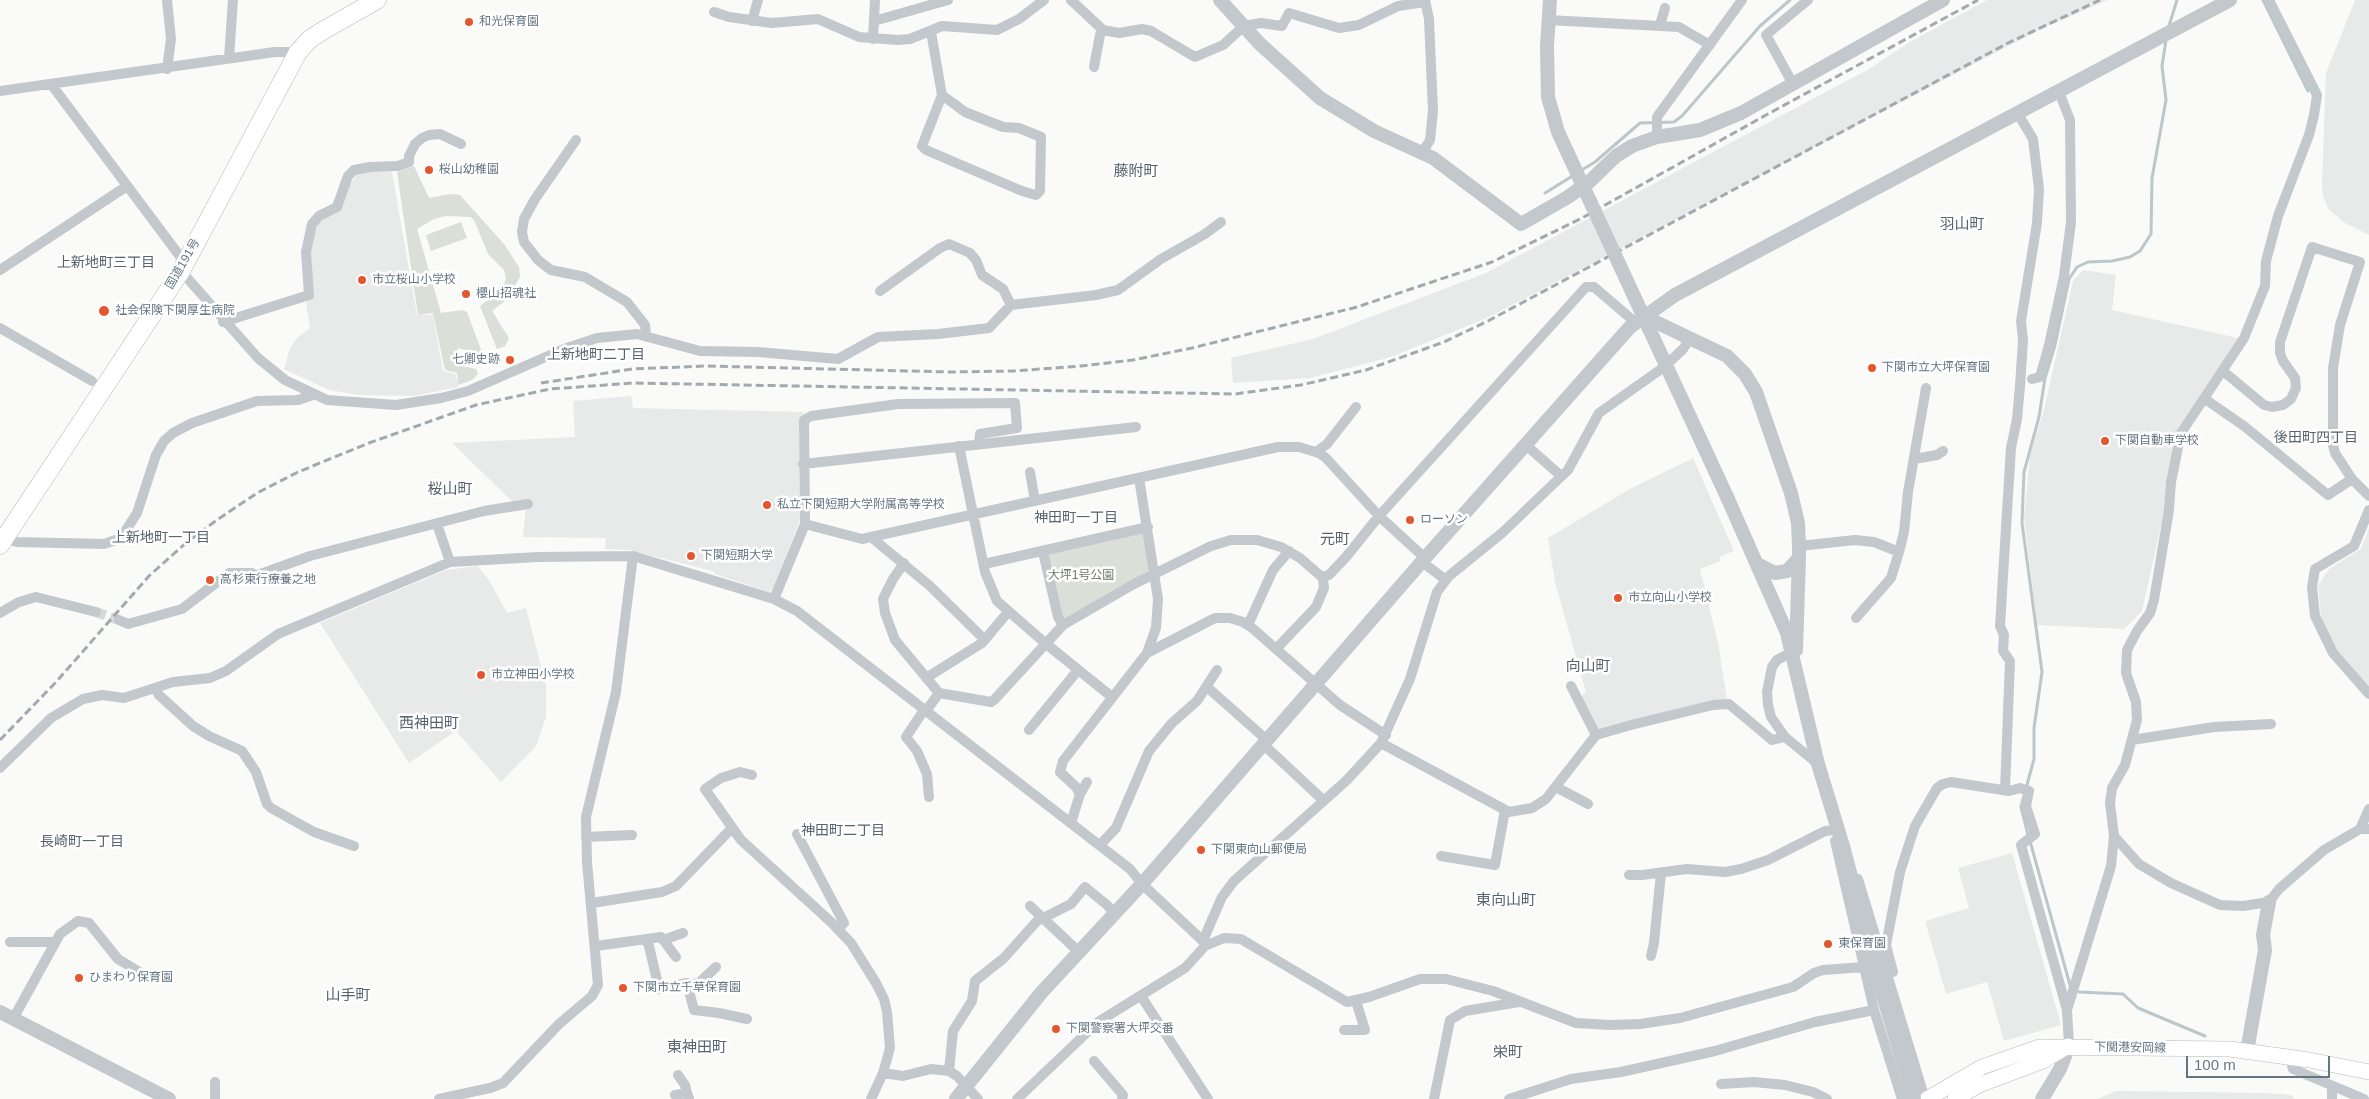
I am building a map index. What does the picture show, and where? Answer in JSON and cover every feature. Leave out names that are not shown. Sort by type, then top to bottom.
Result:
[{"type":"highway","name":"国道191号","points":[[1,541],[183,267],[298,52],[310,39],[378,0]]},
{"type":"main road","name":"下関港安岡線","points":[[1926,1099],[1970,1073],[1998,1060],[2039,1047],[2069,1046],[2247,1051],[2369,1072]]},
{"type":"main road","points":[[1955,1099],[1979,1085],[2043,1061],[2069,1046]]},
{"type":"street","points":[[167,0],[171,39],[167,69]]},
{"type":"street","points":[[229,58],[233,0]]},
{"type":"street","points":[[752,21],[758,0]]},
{"type":"street","points":[[873,39],[875,0]]},
{"type":"street","points":[[874,21],[948,0]]},
{"type":"street","points":[[714,12],[752,21],[772,23],[818,19],[858,37],[910,39],[942,26],[997,30],[1019,20],[1044,0]]},
{"type":"street","points":[[1071,0],[1103,30],[1119,32],[1142,29],[1150,31],[1195,57],[1223,45],[1244,26],[1261,23],[1282,26],[1289,13],[1330,26],[1350,27],[1398,6],[1425,1],[1430,39],[1433,111],[1430,140],[1422,153]]},
{"type":"street","points":[[1220,0],[1244,26],[1320,98],[1374,131],[1433,158],[1521,224],[1589,182],[1616,156],[1632,146],[1657,133],[1700,130],[1741,113],[1943,0]]},
{"type":"street","points":[[1550,0],[1546,46],[1548,97],[1558,132],[1728,499],[1787,633],[1818,764],[1914,1099]]},
{"type":"street","points":[[1657,133],[1657,116],[1742,0]]},
{"type":"street","points":[[1793,84],[1766,35],[1808,0]]},
{"type":"street","points":[[956,1099],[1041,993],[1142,884],[1424,560],[1639,319],[1675,295],[2230,0]]},
{"type":"street","points":[[2067,1010],[2108,878],[2114,836],[2110,803],[2112,788],[2125,765],[2137,720],[2136,702],[2126,673],[2127,650],[2137,631],[2150,613],[2154,600],[2169,510],[2171,482],[2181,433],[2244,338],[2264,286],[2266,261],[2278,216],[2309,135],[2317,95],[2269,0]]},
{"type":"street","points":[[1660,25],[1665,8]]},
{"type":"street","points":[[1548,20],[1660,25],[1685,29],[1710,45]]},
{"type":"street","points":[[1094,67],[1100,35],[1103,30]]},
{"type":"street","points":[[931,32],[942,94],[922,146],[926,150],[1015,189],[1036,195],[1040,191],[1040,138],[1019,128],[1003,127],[964,112],[942,94]]},
{"type":"street","points":[[0,91],[167,69],[229,58],[275,52],[298,52]]},
{"type":"street","points":[[51,84],[127,186],[223,322],[275,374],[313,395],[327,400],[396,405],[422,402],[468,391],[564,349],[597,338],[637,334],[708,352],[758,352],[838,359],[878,337],[938,334],[989,328],[1011,305],[1102,294],[1118,290],[1161,259],[1205,234],[1221,222]]},
{"type":"street","points":[[2032,379],[2040,377],[2049,345],[2064,276],[2071,222],[2070,120],[2059,92]]},
{"type":"street","points":[[2005,790],[2010,661],[2003,651],[2004,635],[2000,626],[2011,448],[2017,419],[2020,386],[2023,340],[2021,321],[2037,223],[2039,197],[2039,176],[2033,139],[2018,114]]},
{"type":"street","points":[[223,322],[309,295],[306,252],[312,224],[319,216],[337,207],[348,176],[354,170],[370,167],[398,166],[409,162],[409,156],[415,144],[429,135],[440,134],[460,144]]},
{"type":"street","points":[[576,140],[535,199],[524,219],[522,232],[524,242],[538,260],[551,270],[585,277],[627,302],[644,325],[646,335]]},
{"type":"street","points":[[0,270],[118,189],[127,186]]},
{"type":"street","points":[[880,291],[940,248],[949,244],[970,253],[976,260],[982,275],[1003,289],[1011,305]]},
{"type":"street","points":[[2223,371],[2264,404],[2272,407],[2283,405],[2291,399],[2296,388],[2295,378],[2283,361],[2280,352],[2280,342],[2312,247],[2360,262],[2340,325],[2333,368],[2333,445],[2335,453],[2352,479],[2369,496]]},
{"type":"street","points":[[1322,577],[1337,567],[1379,516],[1586,287],[1594,287],[1639,319],[1727,356],[1751,382],[1791,493],[1798,524],[1796,669]]},
{"type":"street","points":[[0,328],[92,381]]},
{"type":"street","points":[[1017,1099],[1098,1022],[1186,968],[1204,943],[1222,897],[1234,881],[1361,767],[1384,739],[1410,679],[1438,592],[1446,580],[1480,549],[1502,533],[1561,476],[1574,461],[1599,413],[1664,367],[1684,349],[1689,340]]},
{"type":"street","points":[[1856,618],[1890,578],[1899,552],[1904,532],[1926,388]]},
{"type":"street","points":[[1,541],[104,544],[121,538],[137,513],[156,455],[164,441],[173,434],[192,423],[257,401],[298,400],[313,395]]},
{"type":"street","points":[[2204,399],[2244,426],[2328,495],[2352,479]]},
{"type":"street","points":[[774,599],[805,524],[804,420],[811,416],[898,404],[1015,404],[1017,428],[980,434],[979,444]]},
{"type":"street","points":[[1316,452],[1327,444],[1356,407]]},
{"type":"street","points":[[803,464],[1136,427]]},
{"type":"street","points":[[1526,445],[1561,476]]},
{"type":"street","points":[[959,446],[984,564],[997,601],[1112,697]]},
{"type":"street","points":[[805,524],[855,537],[871,536],[1278,448],[1299,447],[1316,452],[1333,465],[1379,516],[1446,580]]},
{"type":"street","points":[[1914,459],[1937,455],[1943,451]]},
{"type":"street","points":[[1030,472],[1035,501]]},
{"type":"street","points":[[1080,794],[1076,787],[1060,772],[1063,761],[1147,653],[1156,628],[1158,611],[1154,575],[1139,478]]},
{"type":"street","points":[[119,620],[128,624],[182,609],[228,574],[252,573],[255,576],[310,556],[506,506],[528,504]]},
{"type":"street","points":[[2369,510],[2354,546],[2315,569],[2312,587],[2315,616],[2333,653],[2369,694]]},
{"type":"street","points":[[437,524],[450,562]]},
{"type":"street","points":[[984,564],[1148,527]]},
{"type":"street","points":[[871,536],[930,586],[984,640]]},
{"type":"street","points":[[904,564],[892,579],[883,603],[895,640],[939,693],[991,702],[998,698],[1063,624],[1134,584],[1211,546],[1231,540],[1258,540],[1288,551],[1322,577],[1324,585],[1316,607],[1276,649]]},
{"type":"street","points":[[1799,552],[1855,540],[1874,542],[1899,552]]},
{"type":"street","points":[[1248,625],[1253,618],[1273,570],[1288,551]]},
{"type":"street","points":[[1043,552],[1058,617],[1063,624]]},
{"type":"street","points":[[1757,564],[1766,570],[1780,573],[1793,568],[1799,552]]},
{"type":"street","points":[[439,1099],[490,1088],[503,1083],[559,1024],[592,996],[598,985],[586,837],[588,802],[616,692],[633,556]]},
{"type":"street","points":[[0,768],[50,718],[83,700],[102,695],[124,698],[173,682],[210,678],[226,671],[278,634],[450,562],[538,557],[633,556],[774,599],[797,611],[1130,869],[1142,884],[1204,943]]},
{"type":"street","points":[[0,613],[19,602],[36,597],[96,612]]},
{"type":"street","points":[[926,678],[956,661],[984,640],[1008,612]]},
{"type":"street","points":[[1147,653],[1215,618],[1230,618],[1248,625],[1340,705],[1384,739],[1505,810],[1516,812],[1532,808],[1546,799],[1596,735],[1721,704],[1729,704],[1772,740],[1785,737]]},
{"type":"street","points":[[1792,652],[1777,660],[1772,667],[1766,692],[1771,717],[1785,737],[1818,764]]},
{"type":"street","points":[[1028,730],[1078,670]]},
{"type":"street","points":[[1100,845],[1116,828],[1149,751],[1172,723],[1197,701],[1218,670]]},
{"type":"street","points":[[1571,686],[1596,735]]},
{"type":"street","points":[[1207,687],[1323,800]]},
{"type":"street","points":[[155,688],[159,695],[193,726],[242,751],[256,772],[270,808],[314,832],[354,846]]},
{"type":"street","points":[[929,797],[927,774],[917,751],[906,737],[939,693]]},
{"type":"street","points":[[2132,740],[2214,727],[2271,724]]},
{"type":"street","points":[[752,775],[740,772],[721,778],[705,789],[740,840],[851,943],[884,999],[890,1048],[883,1073],[870,1099]]},
{"type":"street","points":[[1071,823],[1080,794],[1087,782]]},
{"type":"street","points":[[1886,974],[1893,972],[1886,945],[1900,872],[1912,834],[1937,788],[1951,782],[2005,790],[2024,789],[2026,806],[2034,834],[2026,843],[2021,845],[2067,1010],[2069,1046],[2060,1069],[2042,1099]]},
{"type":"street","points":[[1556,788],[1588,804]]},
{"type":"street","points":[[1828,795],[1874,1010],[1902,1099]]},
{"type":"street","points":[[1828,795],[1842,828],[1872,921],[1886,974],[1926,1099]]},
{"type":"street","points":[[2247,1051],[2264,950],[2263,935],[2269,902],[2279,889],[2309,861],[2324,850],[2365,829],[2369,809]]},
{"type":"street","points":[[1441,856],[1495,865],[1505,810]]},
{"type":"street","points":[[592,903],[662,892],[676,886],[732,828]]},
{"type":"street","points":[[1629,874],[1661,873],[1687,869],[1719,872],[1741,869],[1768,860],[1824,832],[1834,830]]},
{"type":"street","points":[[797,834],[844,923],[838,929]]},
{"type":"street","points":[[586,837],[632,835]]},
{"type":"street","points":[[2114,836],[2139,864],[2189,892],[2220,905],[2243,906],[2269,902]]},
{"type":"street","points":[[1651,956],[1661,873]]},
{"type":"street","points":[[950,1071],[953,1031],[972,1001],[975,981],[1004,958],[1037,921],[1071,904],[1084,887],[1107,905],[1115,914]]},
{"type":"street","points":[[1030,906],[1079,952]]},
{"type":"street","points":[[146,976],[118,959],[89,923],[78,921],[60,934],[6,1016],[154,1095],[169,1099]]},
{"type":"street","points":[[663,940],[683,933]]},
{"type":"street","points":[[596,946],[661,937],[676,957]]},
{"type":"street","points":[[1204,943],[1224,938],[1240,939],[1337,998],[1347,1002],[1356,1001],[1420,979],[1434,978],[1471,984],[1576,1023],[1609,1025],[1640,1024],[1680,1018],[1793,987],[1814,973],[1823,970],[1864,967]]},
{"type":"street","points":[[645,939],[649,946],[659,989],[687,983],[694,1010],[720,1012],[747,1019]]},
{"type":"street","points":[[10,942],[55,942]]},
{"type":"street","points":[[687,986],[700,982],[716,967]]},
{"type":"street","points":[[1141,996],[1208,1099]]},
{"type":"street","points":[[1344,1030],[1365,1030],[1356,1001]]},
{"type":"street","points":[[1434,1099],[1450,1020],[1465,1011],[1520,1002]]},
{"type":"street","points":[[1509,1099],[1571,1079],[1621,1072],[1715,1051],[1815,1022],[1874,1010]]},
{"type":"street","points":[[2290,1057],[2293,1069],[2364,1099]]},
{"type":"street","points":[[1094,1061],[1123,1095],[1122,1099]]},
{"type":"street","points":[[883,1073],[903,1076],[931,1069],[950,1071],[978,1099]]},
{"type":"street","points":[[675,1095],[688,1096],[685,1085],[678,1075]]},
{"type":"street","points":[[215,1082],[215,1099]]},
{"type":"street","points":[[1721,1084],[1754,1082],[1785,1085],[1813,1092],[1827,1099]]},
{"type":"street","points":[[2332,1086],[2332,1099]]},
{"type":"shaded area","points":[[1987,0],[2108,0],[2045,27],[1489,317],[1391,357],[1310,378],[1233,383],[1231,358],[1313,339],[1486,273],[1869,69],[1908,43]]},
{"type":"shaded area","points":[[2355,0],[2369,0],[2369,235],[2345,223],[2329,210],[2323,196],[2322,184],[2326,73]]},
{"type":"shaded area","name":"市立桜山小学校","points":[[371,171],[392,172],[417,315],[433,315],[443,371],[455,374],[459,387],[414,396],[359,395],[329,390],[284,369],[290,348],[298,337],[310,328],[306,301],[314,297],[310,254],[318,221],[345,192],[357,174]]},
{"type":"shaded area","name":"下関自動車学校","points":[[2083,270],[2116,275],[2112,310],[2238,338],[2178,428],[2166,479],[2165,508],[2142,611],[2124,629],[2037,625],[2024,518],[2030,455],[2044,410],[2073,281]]},
{"type":"shaded area","points":[[631,396],[633,408],[805,412],[799,418],[800,520],[774,587],[769,592],[715,574],[713,571],[629,550],[605,549],[606,538],[523,537],[526,505],[516,505],[452,443],[575,437],[573,401]]},
{"type":"shaded area","points":[[1693,458],[1734,551],[1719,557],[1721,561],[1700,569],[1718,643],[1727,700],[1595,732],[1579,698],[1586,692],[1555,582],[1548,538],[1628,490]]},
{"type":"shaded area","points":[[2369,528],[2369,694],[2333,653],[2322,627],[2318,585],[2329,569],[2361,549]]},
{"type":"shaded area","points":[[478,566],[490,582],[507,613],[526,608],[546,686],[546,717],[536,746],[501,782],[456,731],[409,763],[320,623],[446,570]]},
{"type":"shaded area","points":[[2012,853],[2061,1025],[2004,1041],[1987,982],[1946,994],[1925,921],[1969,908],[1958,868]]},
{"type":"shaded area","points":[[2116,1091],[2268,1093],[2291,1095],[2295,1099],[2097,1099]]},
{"type":"green space","points":[[414,166],[429,198],[450,194],[460,195],[504,244],[519,267],[520,277],[507,299],[492,311],[509,338],[505,346],[497,349],[480,306],[503,288],[506,278],[504,270],[488,254],[474,220],[470,217],[446,216],[434,219],[417,229],[441,313],[462,310],[467,312],[483,355],[458,348],[454,364],[476,369],[478,374],[472,380],[458,385],[457,373],[445,370],[433,313],[418,315],[397,172]]},
{"type":"green space","points":[[461,222],[467,238],[431,251],[426,235]]},
{"type":"green space","name":"大坪1号公園","points":[[1142,531],[1145,536],[1149,566],[1147,574],[1066,618],[1062,616],[1046,558],[1049,552]]},
{"type":"waterway","points":[[1580,171],[1595,162],[1640,123],[1674,122],[1682,116],[1760,26],[1790,0]]},
{"type":"waterway","points":[[2168,29],[2177,0]]},
{"type":"waterway","points":[[2263,0],[2308,91]]},
{"type":"waterway","points":[[2028,835],[2021,807],[2034,759],[2034,728],[2042,672],[2022,523],[2024,472],[2039,417],[2045,378],[2055,345],[2069,279],[2077,267],[2088,262],[2112,261],[2130,257],[2140,251],[2151,234],[2152,178],[2166,100],[2162,66],[2166,40]]},
{"type":"waterway","points":[[1545,193],[1574,175]]},
{"type":"waterway","points":[[2030,841],[2070,985]]},
{"type":"waterway","points":[[2079,992],[2123,994],[2138,1008],[2205,1036]]},
{"type":"tunnel","points":[[96,612],[119,620]]},
{"type":"railway","points":[[541,383],[632,369],[706,366],[951,372],[1014,371],[1081,366],[1133,360],[1192,348],[1357,307],[1492,262],[1582,218],[1978,0]]},
{"type":"railway","points":[[0,740],[56,682],[149,576],[187,542],[217,520],[257,493],[298,472],[369,443],[476,405],[550,389],[633,383],[1235,394],[1301,385],[1366,370],[1444,342],[1488,321],[2008,43],[2100,0]]},
{"type":"place","name":"和光保育園","points":[[469,22]]},
{"type":"place","name":"桜山幼稚園","points":[[429,170]]},
{"type":"place","name":"市立桜山小学校","points":[[362,280]]},
{"type":"place","name":"櫻山招魂社","points":[[466,294]]},
{"type":"place","name":"社会保険下関厚生病院","points":[[104,311]]},
{"type":"place","name":"七卿史跡","points":[[510,360]]},
{"type":"place","name":"下関市立大坪保育園","points":[[1872,368]]},
{"type":"place","name":"下関自動車学校","points":[[2105,441]]},
{"type":"place","name":"私立下関短期大学附属高等学校","points":[[767,505]]},
{"type":"place","name":"ローソン","points":[[1410,520]]},
{"type":"place","name":"下関短期大学","points":[[691,556]]},
{"type":"place","name":"高杉東行療養之地","points":[[210,580]]},
{"type":"place","name":"市立向山小学校","points":[[1618,598]]},
{"type":"place","name":"市立神田小学校","points":[[481,675]]},
{"type":"place","name":"下関東向山郵便局","points":[[1201,850]]},
{"type":"place","name":"東保育園","points":[[1828,944]]},
{"type":"place","name":"ひまわり保育園","points":[[79,978]]},
{"type":"place","name":"下関市立千草保育園","points":[[623,988]]},
{"type":"place","name":"下関警察署大坪交番","points":[[1056,1029]]},
{"type":"district","name":"藤附町","points":[[1136,172]]},
{"type":"district","name":"羽山町","points":[[1962,225]]},
{"type":"district","name":"上新地町三丁目","points":[[106,263]]},
{"type":"district","name":"上新地町二丁目","points":[[596,355]]},
{"type":"district","name":"後田町四丁目","points":[[2316,438]]},
{"type":"district","name":"桜山町","points":[[450,490]]},
{"type":"district","name":"神田町一丁目","points":[[1076,518]]},
{"type":"district","name":"上新地町一丁目","points":[[161,538]]},
{"type":"district","name":"元町","points":[[1335,540]]},
{"type":"district","name":"向山町","points":[[1588,667]]},
{"type":"district","name":"西神田町","points":[[429,724]]},
{"type":"district","name":"神田町二丁目","points":[[843,831]]},
{"type":"district","name":"長崎町一丁目","points":[[82,842]]},
{"type":"district","name":"東向山町","points":[[1506,901]]},
{"type":"district","name":"山手町","points":[[348,996]]},
{"type":"district","name":"東神田町","points":[[697,1048]]},
{"type":"district","name":"栄町","points":[[1508,1053]]}]
